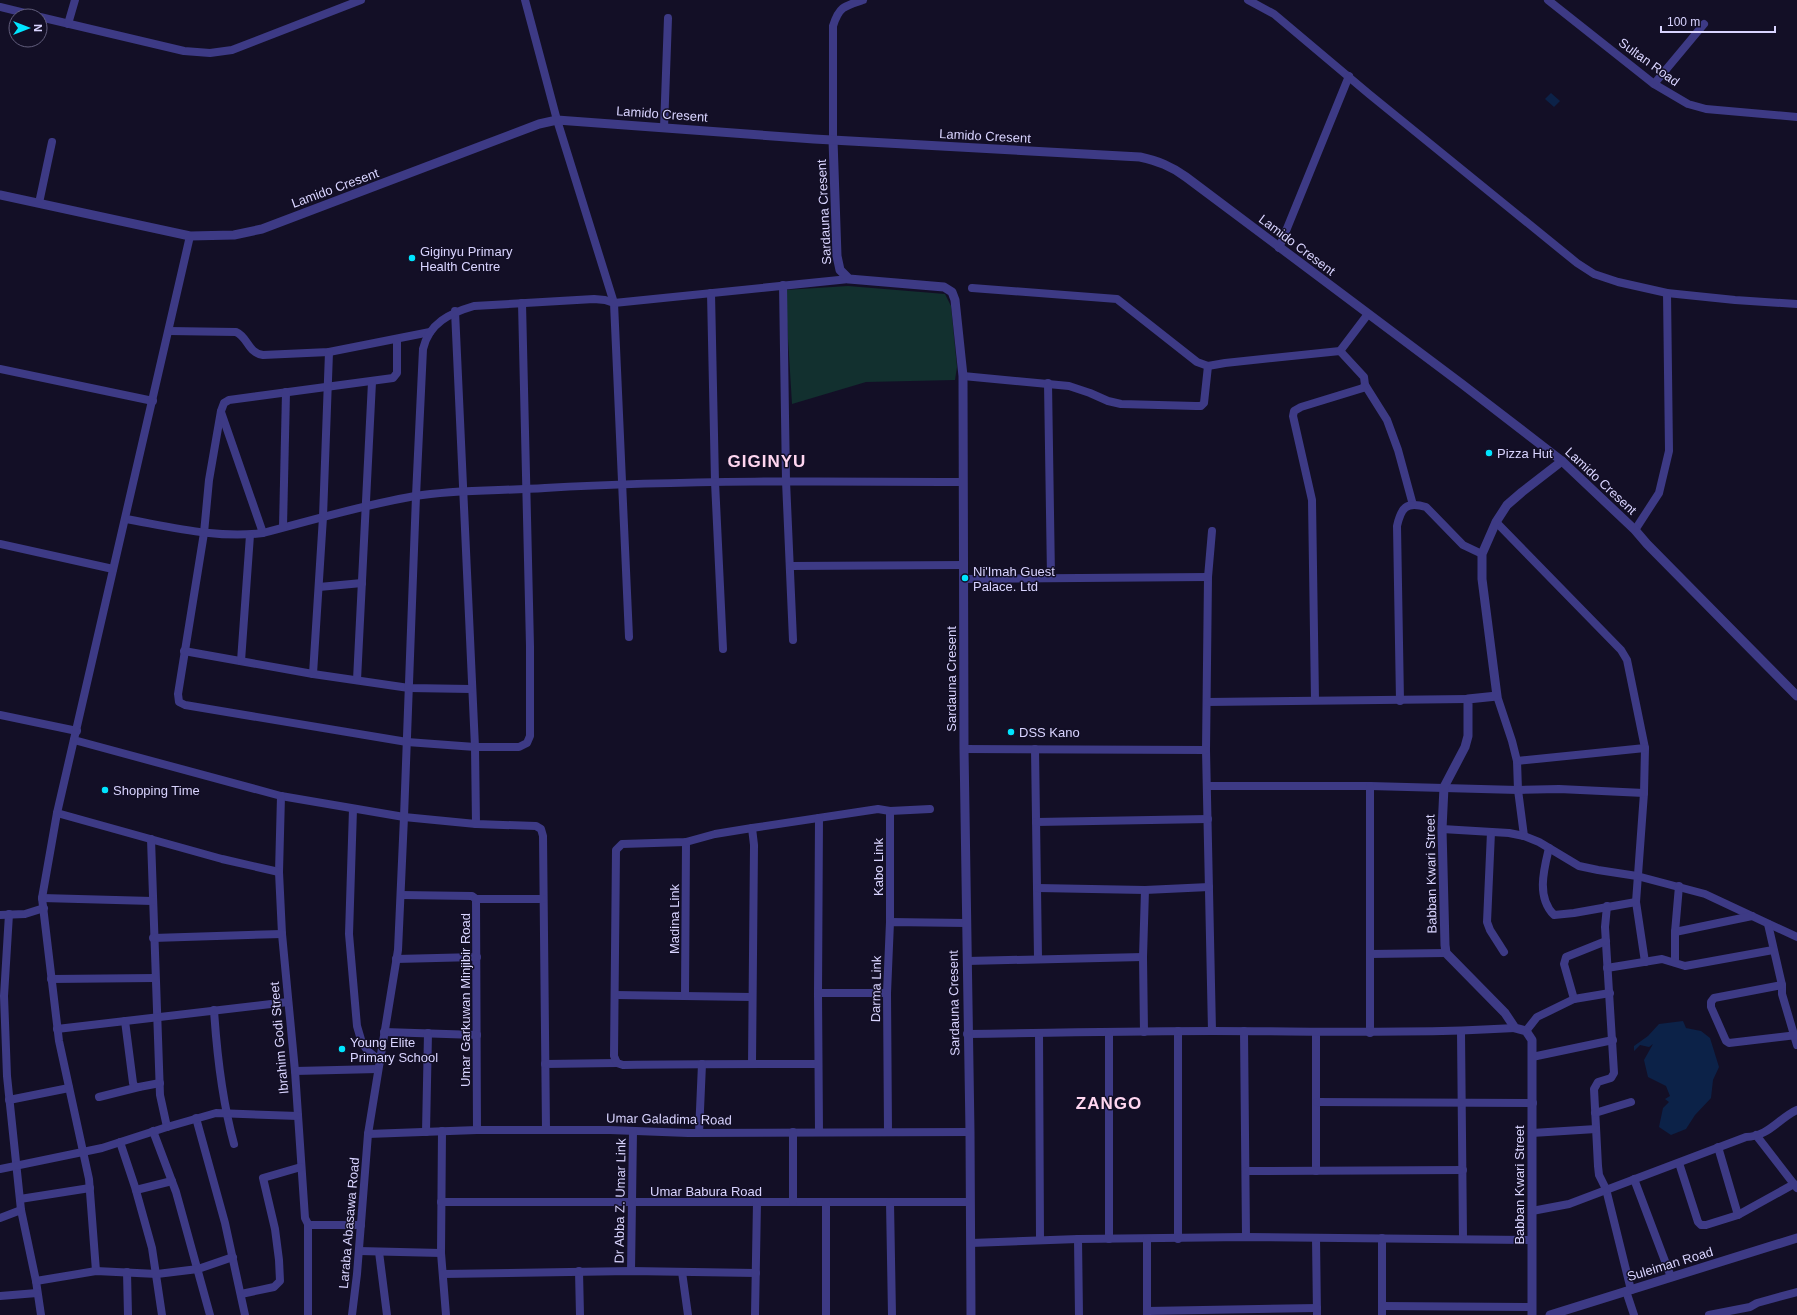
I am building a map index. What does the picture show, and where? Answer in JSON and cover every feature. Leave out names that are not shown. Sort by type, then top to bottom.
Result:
[{"type":"street","points":[[68,24],[75,0]]},
{"type":"street","points":[[48,19],[184,51],[210,53],[232,50],[361,0]]},
{"type":"street","points":[[525,0],[557,120],[614,303],[629,637]]},
{"type":"street","points":[[833,140],[833,26],[838,12],[850,4],[863,0]]},
{"type":"street","points":[[1248,0],[1274,14],[1577,263],[1594,274],[1618,282],[1667,293],[1735,300],[1797,304]]},
{"type":"street","name":"Sultan Road","points":[[1548,0],[1654,84],[1688,104],[1706,109],[1797,117]]},
{"type":"street","points":[[664,128],[668,18]]},
{"type":"street","points":[[1654,84],[1704,24]]},
{"type":"street","points":[[1279,248],[1349,76]]},
{"type":"street","name":"Lamido Cresent","points":[[0,195],[190,236],[234,235],[262,229],[539,124],[557,120],[833,140],[1140,157],[1158,161],[1171,167],[1186,177],[1562,461],[1635,530],[1797,696]]},
{"type":"street","name":"Sardauna Cresent","points":[[833,140],[837,256],[840,270],[849,279],[944,287],[952,292],[955,300],[963,376],[964,749],[967,1034],[970,1132],[971,1315]]},
{"type":"street","points":[[39,203],[52,142]]},
{"type":"street","points":[[96,1271],[90,1188],[84,1152],[57,1029],[42,898],[57,813],[113,569],[126,520],[190,236]]},
{"type":"street","points":[[168,331],[236,332],[241,335],[257,354],[329,352],[430,332],[441,320],[455,311],[474,306],[594,299],[614,303],[849,279]]},
{"type":"street","points":[[783,285],[786,481],[793,640]]},
{"type":"street","points":[[972,288],[1117,299],[1197,362],[1208,366],[1340,351],[1368,314]]},
{"type":"street","points":[[711,293],[716,482],[723,649]]},
{"type":"street","points":[[1635,530],[1659,493],[1669,451],[1667,293]]},
{"type":"street","points":[[398,339],[396,376],[393,378],[228,400],[224,402],[221,411],[209,480],[204,533],[184,651],[178,694],[179,702],[185,706],[407,742],[475,747],[519,747],[527,743],[530,736],[530,646],[522,303]]},
{"type":"street","points":[[455,311],[471,689],[475,747],[476,824]]},
{"type":"street","name":"Laraba Abasawa Road","points":[[352,1315],[359,1251],[368,1134],[396,959],[404,817],[423,349],[425,340],[430,332]]},
{"type":"street","points":[[1340,351],[1364,377],[1365,385],[1387,420],[1398,450],[1413,505]]},
{"type":"street","points":[[313,674],[323,517],[329,386],[329,352]]},
{"type":"street","points":[[963,376],[1069,386],[1108,401],[1121,404],[1201,406],[1204,402],[1208,366]]},
{"type":"street","points":[[0,370],[153,401]]},
{"type":"street","points":[[357,680],[372,382]]},
{"type":"street","points":[[1048,384],[1051,577]]},
{"type":"street","points":[[1315,700],[1312,500],[1293,416],[1294,411],[1300,407],[1363,388],[1365,385]]},
{"type":"street","points":[[283,528],[286,392]]},
{"type":"street","points":[[221,411],[263,533]]},
{"type":"street","points":[[1524,836],[1518,790],[1517,761],[1497,696],[1482,580],[1482,554],[1496,522],[1508,505],[1522,492],[1562,461]]},
{"type":"street","points":[[126,520],[204,533],[250,535],[283,528],[366,506],[416,496],[463,490],[716,482],[963,482]]},
{"type":"street","points":[[1400,700],[1397,526],[1400,512],[1408,506],[1418,504],[1426,507],[1463,545],[1482,554]]},
{"type":"street","points":[[1496,522],[1626,656],[1645,748],[1644,793],[1636,902],[1645,962]]},
{"type":"street","points":[[1212,531],[1208,577],[1206,750],[1212,1031]]},
{"type":"street","points":[[241,662],[250,535]]},
{"type":"street","points":[[0,544],[113,569]]},
{"type":"street","points":[[790,566],[964,565]]},
{"type":"street","points":[[964,579],[1051,577],[1208,577]]},
{"type":"street","points":[[319,587],[362,583]]},
{"type":"street","points":[[184,651],[313,674],[409,688],[471,689]]},
{"type":"street","points":[[1207,702],[1468,699],[1497,696]]},
{"type":"street","name":"Babban Kwari Street","points":[[1446,953],[1442,829],[1444,787],[1465,746],[1468,736],[1468,699]]},
{"type":"street","points":[[0,715],[77,731]]},
{"type":"street","points":[[74,740],[281,796],[404,817],[476,824],[536,826],[541,829],[543,836],[546,1130]]},
{"type":"street","points":[[964,749],[1035,748],[1206,750]]},
{"type":"street","points":[[1035,748],[1038,958]]},
{"type":"street","points":[[1517,761],[1645,748]]},
{"type":"street","points":[[1207,786],[1444,787],[1518,790],[1559,789],[1644,793]]},
{"type":"street","points":[[1370,786],[1370,1033]]},
{"type":"street","name":"Ibrahim Godi Street","points":[[281,796],[279,872],[282,934],[295,1071],[305,1218],[308,1224],[308,1315]]},
{"type":"street","points":[[353,809],[350,934],[357,1026],[362,1043],[368,1051],[379,1060]]},
{"type":"street","points":[[617,1063],[614,1056],[616,850],[622,844],[686,842],[715,834],[878,809],[890,811],[930,809]]},
{"type":"street","name":"Kabo Link","points":[[890,811],[890,922]]},
{"type":"street","points":[[57,813],[222,859],[279,872]]},
{"type":"street","points":[[819,818],[819,1132]]},
{"type":"street","points":[[1036,822],[1208,819]]},
{"type":"street","points":[[752,828],[754,845],[752,1064]]},
{"type":"street","points":[[1442,829],[1524,836],[1579,866],[1637,876],[1679,886],[1716,898],[1797,937]]},
{"type":"street","points":[[1491,832],[1488,922],[1490,930],[1504,952]]},
{"type":"street","points":[[151,839],[153,938],[160,1083],[162,1108],[167,1127]]},
{"type":"street","name":"Madina Link","points":[[685,996],[686,842]]},
{"type":"street","points":[[1548,848],[1542,882],[1547,905],[1554,915],[1636,902]]},
{"type":"street","points":[[1675,962],[1675,932],[1679,886]]},
{"type":"street","points":[[1038,888],[1145,890],[1209,887]]},
{"type":"street","points":[[1144,1032],[1143,957],[1145,890]]},
{"type":"street","name":"Umar Garkuwan Minjibir Road","points":[[400,895],[472,896],[476,899],[476,1130]]},
{"type":"street","points":[[42,898],[152,902]]},
{"type":"street","points":[[476,899],[543,899]]},
{"type":"street","points":[[1607,906],[1607,968],[1610,993],[1614,1073],[1611,1078],[1598,1082],[1595,1085],[1594,1090],[1598,1166],[1599,1175],[1606,1189],[1634,1315]]},
{"type":"street","points":[[0,915],[25,914],[44,908]]},
{"type":"street","points":[[9,914],[2,997],[9,1100],[21,1210],[36,1281],[41,1315]]},
{"type":"street","points":[[1675,932],[1752,916]]},
{"type":"street","points":[[890,922],[966,923]]},
{"type":"street","name":"Darma Link","points":[[888,1132],[887,993],[890,922]]},
{"type":"street","points":[[1768,924],[1782,985],[1782,994],[1796,1035],[1797,1045]]},
{"type":"street","points":[[153,938],[282,934]]},
{"type":"street","points":[[1574,1000],[1564,960],[1566,957],[1606,941]]},
{"type":"street","points":[[1607,968],[1662,959],[1685,966],[1773,950]]},
{"type":"street","points":[[1370,954],[1446,953],[1505,1013],[1515,1028]]},
{"type":"street","points":[[396,959],[477,957]]},
{"type":"street","points":[[967,961],[1038,958],[1143,957]]},
{"type":"street","points":[[51,979],[156,978]]},
{"type":"street","points":[[1782,985],[1714,998],[1711,1002],[1711,1007],[1726,1041],[1730,1043],[1796,1035]]},
{"type":"street","points":[[818,993],[887,993]]},
{"type":"street","points":[[967,1034],[1178,1031],[1370,1033],[1461,1032],[1515,1028],[1526,1031],[1537,1017],[1574,1000],[1610,993]]},
{"type":"street","points":[[615,995],[752,998]]},
{"type":"street","points":[[57,1029],[288,1002]]},
{"type":"street","points":[[214,1010],[217,1054],[226,1112],[234,1144]]},
{"type":"street","points":[[125,1021],[133,1083],[135,1086],[139,1087]]},
{"type":"street","points":[[1178,1031],[1178,1239]]},
{"type":"street","points":[[1244,1031],[1246,1237]]},
{"type":"street","name":"Babban Kwari Street","points":[[1526,1031],[1532,1040],[1532,1311]]},
{"type":"street","points":[[384,1032],[477,1035]]},
{"type":"street","points":[[1109,1032],[1109,1239]]},
{"type":"street","points":[[1316,1032],[1316,1171]]},
{"type":"street","points":[[1461,1032],[1463,1238]]},
{"type":"street","points":[[426,1132],[428,1033]]},
{"type":"street","points":[[1038,1033],[1040,1240]]},
{"type":"street","points":[[1532,1057],[1613,1040]]},
{"type":"street","points":[[545,1064],[818,1064]]},
{"type":"street","points":[[699,1133],[702,1064]]},
{"type":"street","points":[[295,1071],[378,1069]]},
{"type":"street","points":[[99,1098],[160,1083]]},
{"type":"street","points":[[9,1100],[69,1088]]},
{"type":"street","points":[[1317,1102],[1532,1103]]},
{"type":"street","points":[[1595,1113],[1631,1102]]},
{"type":"street","points":[[1532,1211],[1569,1204],[1746,1137],[1756,1135],[1775,1126],[1788,1114],[1797,1110]]},
{"type":"street","points":[[0,1169],[84,1152],[196,1118],[226,1112],[298,1116]]},
{"type":"street","points":[[196,1118],[233,1257],[245,1315]]},
{"type":"street","points":[[1532,1133],[1596,1129]]},
{"type":"street","name":"Umar Galadima Road","points":[[368,1134],[476,1130],[699,1133],[970,1132]]},
{"type":"street","points":[[153,1131],[172,1181],[210,1315]]},
{"type":"street","points":[[442,1131],[441,1253],[446,1315]]},
{"type":"street","name":"Dr Abba Z. Umar Link","points":[[631,1271],[633,1131]]},
{"type":"street","points":[[793,1132],[793,1202]]},
{"type":"street","points":[[1680,1163],[1698,1222],[1701,1225],[1706,1225],[1738,1214],[1796,1186],[1756,1135]]},
{"type":"street","points":[[120,1142],[136,1190],[152,1248],[162,1315]]},
{"type":"street","points":[[1718,1148],[1738,1214]]},
{"type":"street","points":[[241,1294],[274,1287],[280,1281],[279,1260],[274,1229],[263,1178],[301,1167]]},
{"type":"street","points":[[1246,1171],[1463,1170]]},
{"type":"street","points":[[1634,1179],[1671,1277]]},
{"type":"street","points":[[136,1190],[172,1181]]},
{"type":"street","points":[[20,1199],[90,1188]]},
{"type":"street","name":"Umar Babura Road","points":[[441,1202],[970,1202]]},
{"type":"street","points":[[755,1315],[757,1202]]},
{"type":"street","points":[[826,1202],[826,1315]]},
{"type":"street","points":[[890,1202],[892,1315]]},
{"type":"street","points":[[0,1218],[21,1210]]},
{"type":"street","points":[[308,1224],[361,1225]]},
{"type":"street","points":[[971,1243],[1078,1239],[1246,1237],[1463,1238],[1532,1240]]},
{"type":"street","points":[[1147,1239],[1147,1313],[1317,1312],[1316,1238]]},
{"type":"street","points":[[1382,1238],[1382,1315]]},
{"type":"street","name":"Suleiman Road","points":[[1553,1314],[1797,1238]]},
{"type":"street","points":[[1078,1239],[1079,1315]]},
{"type":"street","points":[[359,1251],[441,1253]]},
{"type":"street","points":[[379,1252],[388,1315]]},
{"type":"street","points":[[36,1281],[96,1271],[157,1274],[198,1269],[233,1257]]},
{"type":"street","points":[[443,1274],[579,1271],[756,1273]]},
{"type":"street","points":[[579,1271],[580,1315]]},
{"type":"street","points":[[127,1272],[128,1315]]},
{"type":"street","points":[[682,1272],[688,1315]]},
{"type":"street","points":[[1708,1315],[1750,1307],[1757,1303],[1797,1292]]},
{"type":"street","points":[[0,1296],[37,1293]]},
{"type":"street","points":[[1382,1306],[1532,1311]]},
{"type":"green space","points":[[848,286],[945,294],[951,306],[957,367],[955,380],[866,382],[792,404],[785,290]]},
{"type":"water","points":[[1551,93],[1560,101],[1554,107],[1545,99]]},
{"type":"water","points":[[1683,1021],[1686,1028],[1701,1031],[1710,1038],[1719,1067],[1713,1080],[1711,1098],[1695,1115],[1686,1129],[1671,1135],[1659,1127],[1663,1108],[1669,1102],[1665,1099],[1670,1096],[1666,1086],[1648,1077],[1644,1060],[1653,1044],[1649,1047],[1640,1045],[1634,1051],[1634,1046],[1648,1036],[1659,1024]]},
{"type":"place","name":"Giginyu Primary Health Centre","points":[[412,258]]},
{"type":"place","name":"Pizza Hut","points":[[1489,453]]},
{"type":"place","name":"Ni'Imah Guest Palace. Ltd","points":[[965,578]]},
{"type":"place","name":"DSS Kano","points":[[1011,732]]},
{"type":"place","name":"Shopping Time","points":[[105,790]]},
{"type":"place","name":"Young Elite Primary School","points":[[342,1049]]},
{"type":"district","name":"GIGINYU","points":[[767,461]]},
{"type":"district","name":"ZANGO","points":[[1109,1103]]}]
